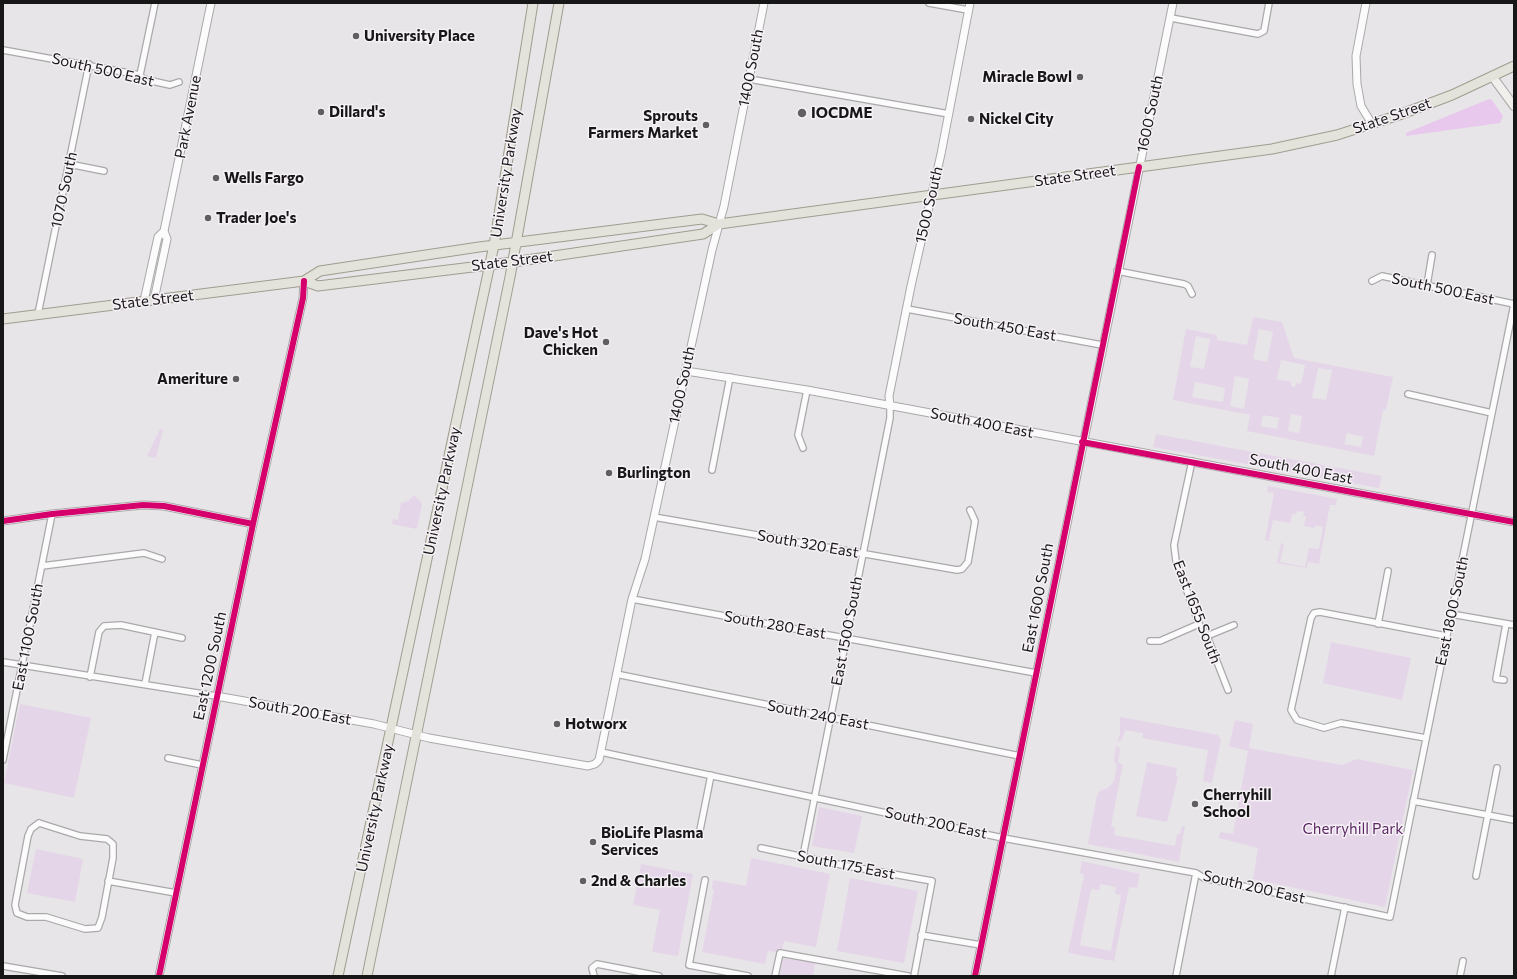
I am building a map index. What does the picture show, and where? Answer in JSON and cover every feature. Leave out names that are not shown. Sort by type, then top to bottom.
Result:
[{"type":"main road","name":"University Parkway","points":[[338,976],[494,245],[533,3]]},
{"type":"main road","name":"University Parkway","points":[[367,976],[513,262],[559,3]]},
{"type":"main road","name":"State Street","points":[[3,319],[304,280],[320,271],[494,245],[702,219],[719,224],[1276,148],[1338,135],[1372,124],[1437,101],[1514,66]]},
{"type":"main road","points":[[1492,76],[1514,106]]},
{"type":"main road","name":"State Street","points":[[304,280],[318,286],[513,262],[703,234],[719,224]]},
{"type":"street","points":[[140,75],[155,3]]},
{"type":"street","name":"Park Avenue","points":[[154,300],[167,239],[164,231],[211,3]]},
{"type":"street","name":"1400 South","points":[[595,764],[599,760],[632,599],[645,559],[719,224],[764,3]]},
{"type":"street","points":[[929,3],[969,6]]},
{"type":"street","name":"1600 South","points":[[1127,225],[1173,3]]},
{"type":"street","points":[[1171,18],[1258,34],[1264,31],[1269,3]]},
{"type":"street","points":[[1366,3],[1356,56],[1357,84],[1361,106],[1372,124]]},
{"type":"street","name":"1500 South","points":[[890,406],[889,396],[949,114],[969,6]]},
{"type":"street","name":"South 500 East","points":[[3,50],[89,64],[140,75],[142,79],[170,85],[179,82]]},
{"type":"street","name":"1070 South","points":[[38,314],[89,64]]},
{"type":"street","points":[[749,79],[949,114]]},
{"type":"street","points":[[69,164],[104,170]]},
{"type":"street","name":"East 1600 South","points":[[975,976],[1127,225]]},
{"type":"street","name":"Park Avenue","points":[[144,301],[158,237],[164,231]]},
{"type":"street","points":[[1427,285],[1432,255]]},
{"type":"street","points":[[1117,271],[1184,284],[1188,286],[1192,294]]},
{"type":"street","name":"South 500 East","points":[[1372,280],[1382,276],[1514,304]]},
{"type":"street","name":"East 1200 South","points":[[159,976],[216,696],[303,298],[304,280]]},
{"type":"street","name":"East 1800 South","points":[[1390,917],[1514,304]]},
{"type":"street","name":"South 450 East","points":[[907,309],[1102,345]]},
{"type":"street","name":"South 400 East","points":[[686,371],[807,390],[1514,522]]},
{"type":"street","points":[[712,470],[730,377]]},
{"type":"street","points":[[803,448],[798,435],[807,390]]},
{"type":"street","points":[[1408,394],[1492,413]]},
{"type":"street","name":"East 1500 South","points":[[803,856],[829,718],[890,418],[890,406]]},
{"type":"street","name":"East 1655 South","points":[[1192,462],[1174,545],[1176,561],[1199,624],[1207,636],[1228,690]]},
{"type":"street","points":[[3,521],[127,506],[164,506],[253,524]]},
{"type":"street","name":"South 320 East","points":[[654,517],[957,570],[962,569],[968,562],[976,522],[970,510]]},
{"type":"street","name":"East 1100 South","points":[[3,760],[5,739],[22,666],[52,514]]},
{"type":"street","points":[[42,566],[144,553],[162,559]]},
{"type":"street","points":[[1378,624],[1388,571]]},
{"type":"street","name":"South 280 East","points":[[632,599],[1036,673]]},
{"type":"street","points":[[1426,738],[1341,723],[1324,728],[1299,721],[1294,717],[1291,710],[1311,618],[1314,613],[1320,612],[1446,636]]},
{"type":"street","points":[[1451,614],[1514,625]]},
{"type":"street","points":[[90,677],[99,632],[104,626],[115,624],[182,638]]},
{"type":"street","points":[[1150,640],[1160,641],[1199,624]]},
{"type":"street","points":[[1504,680],[1496,679],[1506,624]]},
{"type":"street","points":[[1207,636],[1234,625]]},
{"type":"street","points":[[145,684],[155,632]]},
{"type":"street","name":"South 200 East","points":[[3,662],[216,696],[392,728],[416,735],[588,766],[595,764]]},
{"type":"street","name":"South 240 East","points":[[616,674],[1020,756]]},
{"type":"street","name":"South 200 East","points":[[600,752],[815,796],[1003,838],[1196,873],[1204,878],[1390,917]]},
{"type":"street","points":[[168,758],[202,765]]},
{"type":"street","points":[[1476,876],[1497,768]]},
{"type":"street","points":[[700,830],[711,775]]},
{"type":"street","points":[[1413,801],[1514,820]]},
{"type":"street","points":[[37,824],[44,824],[80,836],[110,841],[114,850],[108,880],[101,921],[98,928],[95,929],[71,925],[46,917],[22,916],[15,911],[28,836],[31,829],[37,824]]},
{"type":"street","name":"South 175 East","points":[[761,848],[842,865],[932,881],[921,935]]},
{"type":"street","points":[[1176,976],[1196,873]]},
{"type":"street","points":[[108,880],[176,893]]},
{"type":"street","points":[[705,880],[689,965],[748,976]]},
{"type":"street","points":[[1331,976],[1345,907]]},
{"type":"street","points":[[914,976],[921,935],[981,945]]},
{"type":"street","points":[[775,976],[780,952],[908,976]]},
{"type":"street","points":[[1460,976],[1463,961]]},
{"type":"street","points":[[594,976],[592,968],[597,964],[659,976]]},
{"type":"street","points":[[3,966],[62,976]]},
{"type":"green space","points":[[1253,317],[1282,322],[1294,358],[1393,377],[1386,410],[1383,410],[1374,456],[1247,431],[1250,415],[1173,400],[1186,329],[1217,335],[1217,340],[1247,345]],"holes":[[[1259,329],[1273,332],[1267,362],[1253,359]],[[1196,336],[1210,339],[1204,369],[1190,367]],[[1281,360],[1305,365],[1301,384],[1296,383],[1295,387],[1291,386],[1291,382],[1277,379]],[[1318,368],[1332,370],[1326,400],[1312,398]],[[1235,376],[1249,379],[1244,409],[1230,406]],[[1195,382],[1225,388],[1223,402],[1192,397]],[[1291,414],[1302,416],[1299,433],[1288,431]],[[1263,415],[1279,418],[1277,429],[1261,426]],[[1347,433],[1363,437],[1361,447],[1344,444]]]},
{"type":"green space","points":[[160,429],[163,430],[156,458],[147,456]]},
{"type":"green space","points":[[1156,434],[1382,476],[1379,488],[1153,447]]},
{"type":"green space","points":[[1268,486],[1337,499],[1336,505],[1330,505],[1319,564],[1308,562],[1307,568],[1277,563],[1281,543],[1284,544],[1280,562],[1305,567],[1309,548],[1319,549],[1323,527],[1315,525],[1315,528],[1304,526],[1306,516],[1303,516],[1304,512],[1297,511],[1296,514],[1292,514],[1290,523],[1273,520],[1269,540],[1278,543],[1265,540],[1274,493],[1267,492]]},
{"type":"green space","points":[[414,495],[422,503],[417,529],[392,524],[393,519],[398,520],[401,503],[408,501]]},
{"type":"green space","points":[[1331,642],[1411,658],[1402,700],[1323,683]]},
{"type":"green space","points":[[20,704],[91,718],[74,798],[4,783]]},
{"type":"green space","points":[[1120,717],[1218,735],[1221,740],[1212,783],[1203,781],[1208,750],[1142,738],[1143,733],[1125,730],[1122,740],[1117,741],[1120,735]]},
{"type":"green space","name":"Cherryhill Park","points":[[1235,720],[1253,724],[1249,748],[1342,765],[1357,759],[1413,770],[1385,907],[1253,879],[1258,848],[1219,838],[1220,832],[1233,834],[1248,751],[1229,746]]},
{"type":"green space","points":[[1116,745],[1120,749],[1118,763],[1123,764],[1111,826],[1115,827],[1114,835],[1175,846],[1177,834],[1180,834],[1182,826],[1185,826],[1179,862],[1088,844],[1097,795],[1100,791],[1108,788],[1114,781],[1117,765],[1114,761]]},
{"type":"green space","points":[[1147,762],[1177,768],[1176,776],[1178,777],[1167,822],[1136,816]]},
{"type":"green space","points":[[819,807],[862,816],[854,853],[812,846]]},
{"type":"green space","points":[[36,849],[83,859],[75,902],[27,893]]},
{"type":"green space","points":[[751,858],[830,874],[816,947],[784,941],[782,949],[777,952],[768,951],[765,964],[702,952],[714,890],[712,889],[713,880],[746,886]]},
{"type":"green space","points":[[1082,861],[1140,874],[1137,888],[1129,887],[1114,961],[1068,953],[1084,875],[1080,873]],"holes":[[[1100,884],[1116,887],[1115,894],[1121,895],[1111,951],[1080,945],[1091,889],[1099,890]]]},
{"type":"green space","points":[[641,864],[693,874],[678,956],[652,952],[660,910],[633,905]]},
{"type":"green space","points":[[850,878],[918,891],[904,963],[837,951]]},
{"type":"green space","points":[[783,958],[815,963],[813,976],[780,976]]},
{"type":"shaded area","points":[[1489,99],[1492,100],[1503,116],[1500,123],[1406,136],[1406,133]]},
{"type":"cycle path","points":[[975,976],[1139,167]]},
{"type":"cycle path","points":[[159,976],[253,524],[303,298],[304,281]]},
{"type":"cycle path","points":[[1082,442],[1514,522]]},
{"type":"cycle path","points":[[3,521],[52,514],[143,505],[164,506],[253,524]]},
{"type":"place","name":"University Place","points":[[356,36]]},
{"type":"place","name":"Miracle Bowl","points":[[1080,77]]},
{"type":"place","name":"Dillard's","points":[[321,112]]},
{"type":"place","name":"IOCDME","points":[[802,113]]},
{"type":"place","name":"Nickel City","points":[[971,119]]},
{"type":"place","name":"Sprouts Farmers Market","points":[[706,125]]},
{"type":"place","name":"Wells Fargo","points":[[216,178]]},
{"type":"place","name":"Trader Joe's","points":[[208,218]]},
{"type":"place","name":"Dave's Hot Chicken","points":[[606,342]]},
{"type":"place","name":"Ameriture","points":[[236,379]]},
{"type":"place","name":"Burlington","points":[[609,473]]},
{"type":"place","name":"Hotworx","points":[[557,724]]},
{"type":"place","name":"Cherryhill School","points":[[1195,804]]},
{"type":"place","name":"BioLife Plasma Services","points":[[593,842]]},
{"type":"place","name":"2nd & Charles","points":[[583,881]]}]
